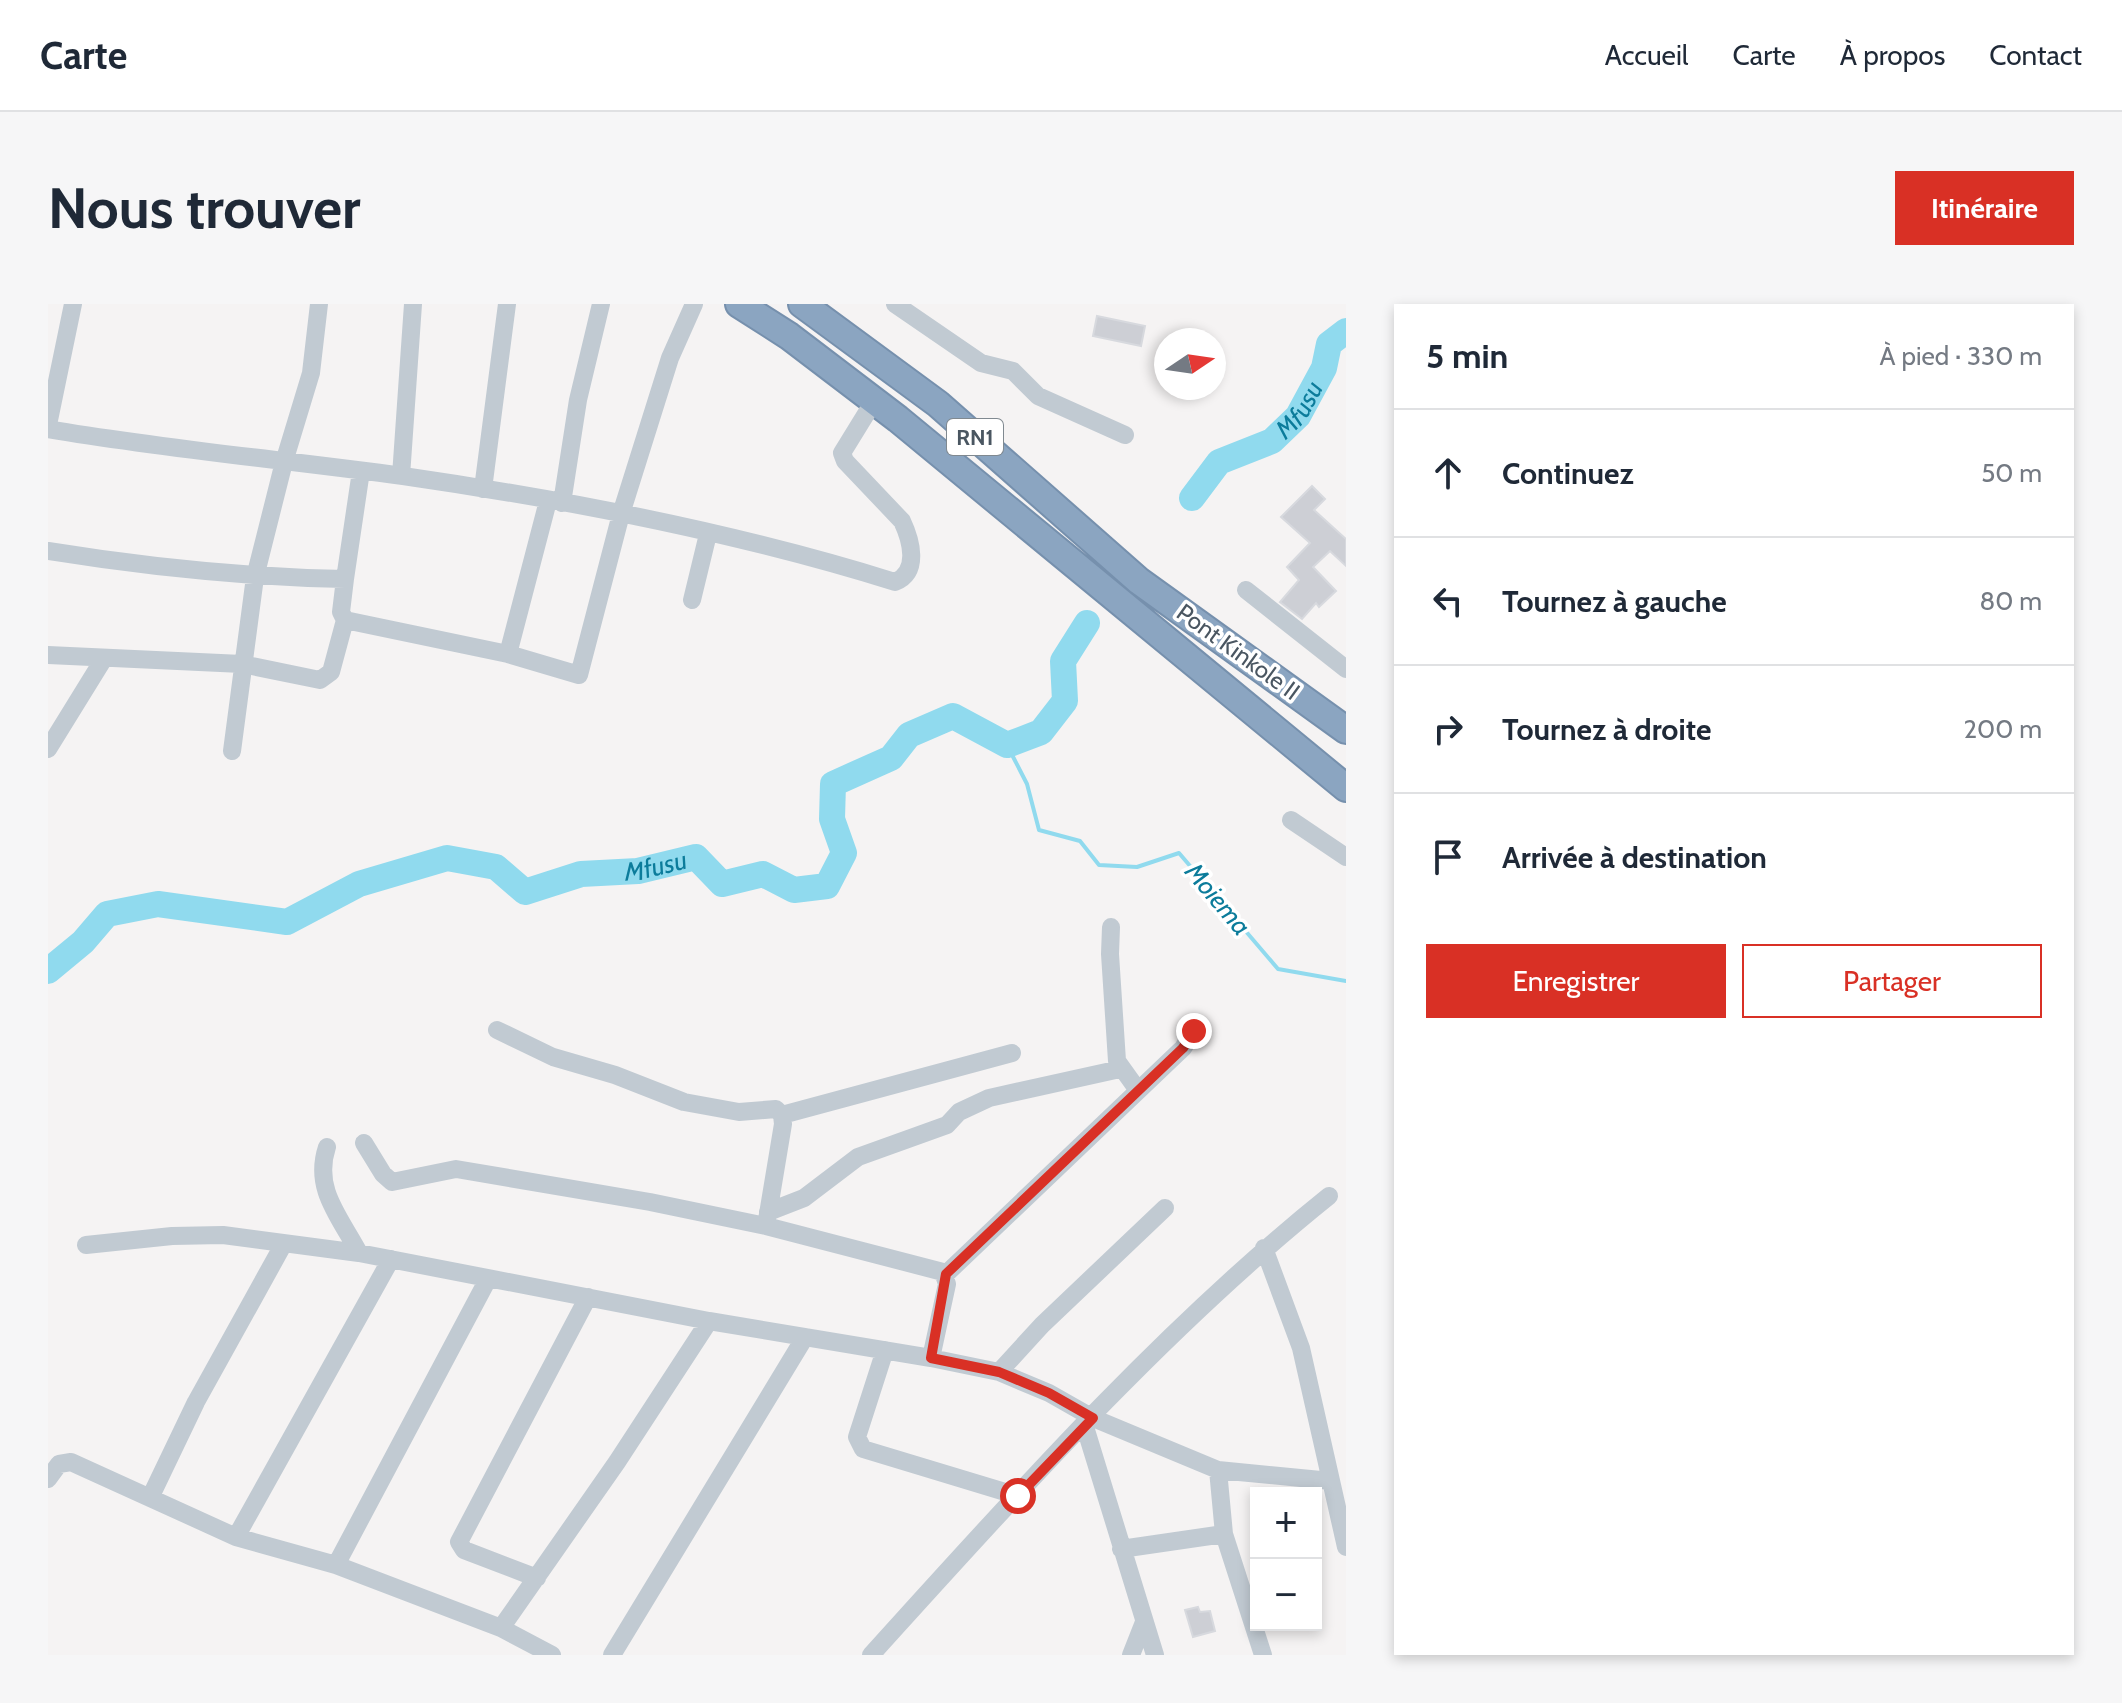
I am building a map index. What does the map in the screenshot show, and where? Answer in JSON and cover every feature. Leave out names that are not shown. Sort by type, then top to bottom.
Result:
[{"type":"highway","name":"RN1","points":[[739,304],[789,336],[874,401]]},
{"type":"highway","name":"Pont Kinkole II","points":[[802,304],[938,404],[1139,581],[1341,727]]},
{"type":"highway","name":"Pont Kinkole II","points":[[874,401],[1346,788]]},
{"type":"street","points":[[73,304],[48,427],[164,448],[401,476],[621,514],[787,548],[895,582],[904,578],[911,555],[902,521],[845,461],[842,453],[874,401]]},
{"type":"street","points":[[232,751],[255,577],[284,462],[311,373],[319,304]]},
{"type":"street","points":[[401,476],[413,304]]},
{"type":"street","points":[[483,489],[507,304]]},
{"type":"street","points":[[508,654],[555,502],[601,304]]},
{"type":"street","points":[[345,620],[508,654],[576,675],[582,673],[621,514],[670,358],[694,304]]},
{"type":"street","points":[[895,304],[981,363],[1013,371],[1038,396],[1125,435]]},
{"type":"street","points":[[48,655],[103,660],[242,664],[320,680],[331,672],[345,620],[341,612],[361,471]]},
{"type":"street","points":[[692,600],[708,534]]},
{"type":"street","points":[[48,551],[148,567],[255,577],[345,579]]},
{"type":"street","points":[[1246,590],[1346,669]]},
{"type":"street","points":[[48,749],[103,660]]},
{"type":"street","points":[[1291,820],[1346,857]]},
{"type":"street","points":[[1111,927],[1110,954],[1120,1069],[1137,1089]]},
{"type":"street","points":[[497,1030],[553,1057],[615,1075],[684,1102],[739,1112],[776,1109],[782,1115]]},
{"type":"street","points":[[931,1358],[946,1274],[1183,1048],[1194,1031]]},
{"type":"street","points":[[782,1115],[1012,1053]]},
{"type":"street","points":[[767,1219],[804,1198],[858,1157],[947,1125],[959,1112],[989,1098],[1120,1069]]},
{"type":"street","points":[[767,1219],[782,1115]]},
{"type":"street","points":[[364,1143],[383,1174],[392,1182],[456,1169],[767,1219],[946,1274]]},
{"type":"street","points":[[327,1147],[321,1164],[322,1186],[359,1253]]},
{"type":"street","points":[[871,1655],[1089,1423],[1264,1248],[1329,1196]]},
{"type":"street","points":[[999,1372],[1042,1325],[1165,1208]]},
{"type":"street","points":[[86,1245],[172,1236],[223,1235],[359,1253],[709,1321],[931,1358],[999,1372],[1049,1393],[1089,1423],[1218,1470],[1331,1481]]},
{"type":"street","points":[[150,1498],[196,1402],[283,1245]]},
{"type":"street","points":[[1264,1248],[1301,1348],[1346,1547]]},
{"type":"street","points":[[236,1537],[391,1259]]},
{"type":"street","points":[[336,1565],[488,1279]]},
{"type":"street","points":[[537,1578],[464,1550],[459,1542],[588,1297]]},
{"type":"street","points":[[501,1628],[709,1321]]},
{"type":"street","points":[[612,1655],[805,1337]]},
{"type":"street","points":[[885,1350],[857,1437],[858,1444],[863,1449],[1018,1496]]},
{"type":"street","points":[[1089,1423],[1121,1549],[1155,1655]]},
{"type":"street","points":[[48,1479],[59,1464],[71,1462],[236,1537],[336,1565],[501,1628],[552,1655]]},
{"type":"street","points":[[1218,1470],[1224,1534],[1263,1655]]},
{"type":"street","points":[[1121,1549],[1224,1534]]},
{"type":"street","points":[[1131,1655],[1144,1622]]},
{"type":"building","points":[[1097,316],[1145,326],[1141,346],[1093,336]]},
{"type":"building","points":[[1312,486],[1325,499],[1314,510],[1346,539],[1346,566],[1330,551],[1313,567],[1336,591],[1319,607],[1316,603],[1302,619],[1280,602],[1299,580],[1287,567],[1310,543],[1281,517]]},
{"type":"building","points":[[1198,1607],[1200,1612],[1210,1611],[1215,1631],[1193,1637],[1185,1610]]},
{"type":"waterway","name":"Mfusu","points":[[1192,498],[1219,462],[1272,441],[1298,416],[1324,368],[1329,344],[1346,331]]},
{"type":"waterway","name":"Mfusu","points":[[48,971],[83,942],[107,914],[158,904],[287,922],[359,884],[447,858],[496,867],[525,892],[581,874],[638,871],[696,857],[722,884],[763,874],[794,890],[827,886],[844,853],[832,819],[833,784],[891,758],[909,735],[953,716],[1007,745],[1041,732],[1065,701],[1063,661],[1087,623]]},
{"type":"waterway","name":"Moiema","points":[[1007,745],[1027,784],[1039,830],[1080,841],[1099,865],[1137,867],[1179,853],[1278,969],[1346,981]]},
{"type":"route","points":[[1018,1496],[1093,1418],[1049,1393],[999,1372],[931,1358],[947,1284],[946,1274],[1110,1114],[1183,1048],[1194,1031]]}]
